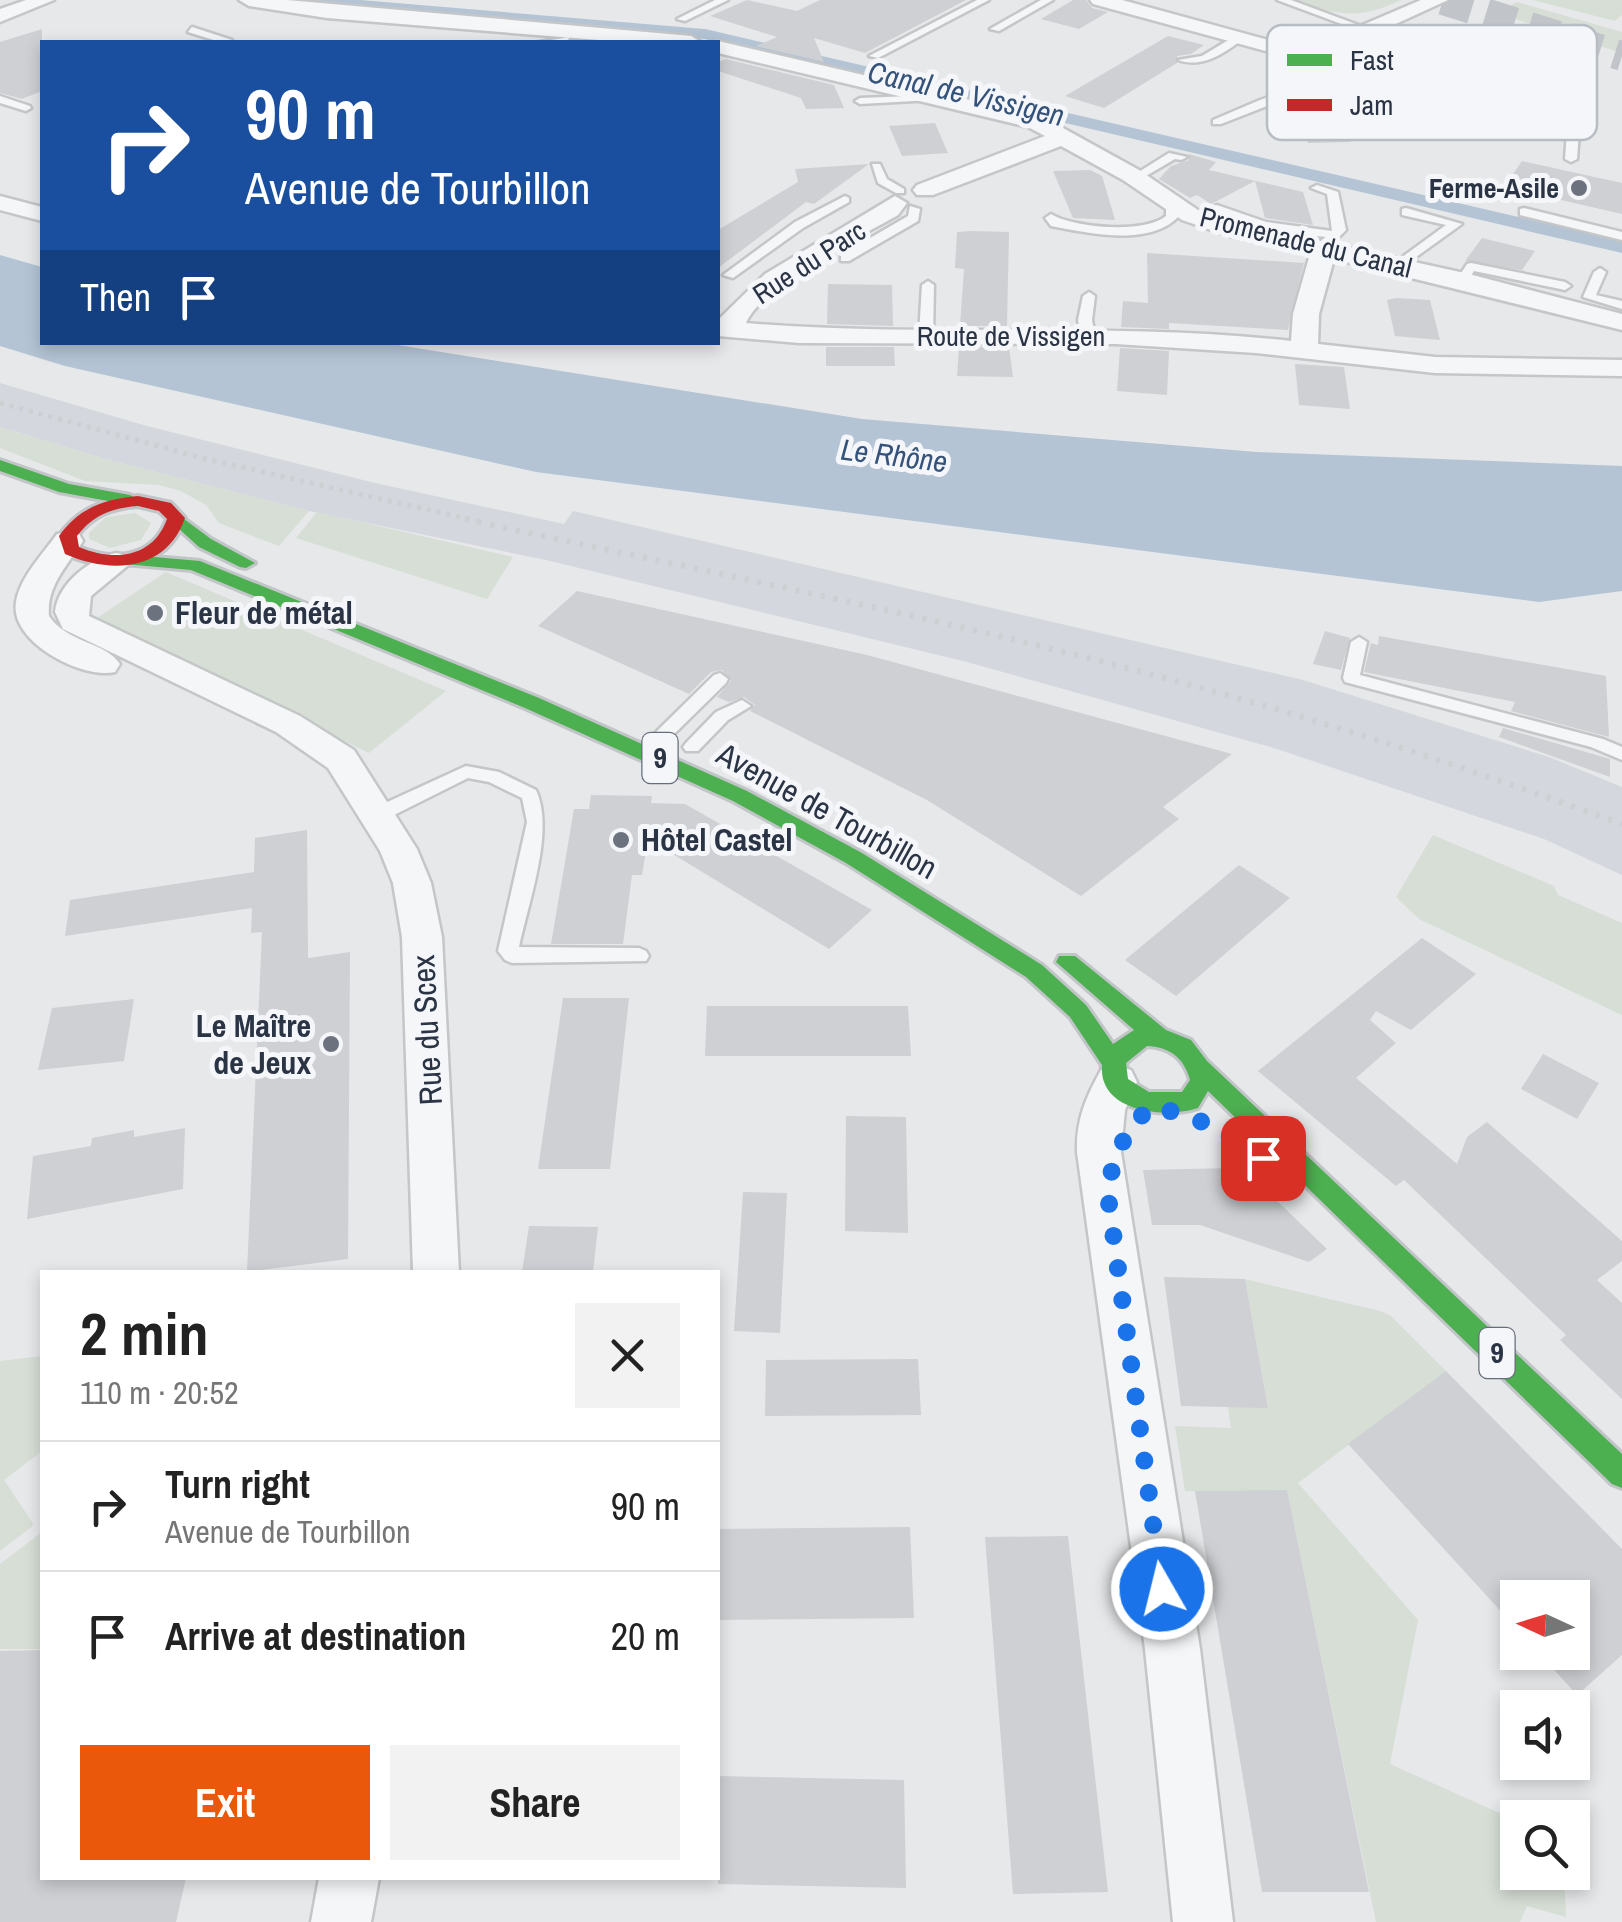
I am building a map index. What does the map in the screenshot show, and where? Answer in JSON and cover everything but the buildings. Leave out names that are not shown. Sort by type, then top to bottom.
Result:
[{"type":"main road","points":[[0,464],[64,488],[166,507],[205,543],[228,556],[486,659]]},
{"type":"main road","points":[[62,533],[96,510],[138,501]]},
{"type":"main road","points":[[124,561],[169,540],[176,518]]},
{"type":"main road","name":"Avenue de Tourbillon","points":[[62,533],[71,550],[86,560],[194,565],[662,759],[757,805],[871,869],[1044,977],[1082,1012],[1137,1089]]},
{"type":"main road","points":[[514,670],[559,689]]},
{"type":"main road","name":"Avenue de Tourbillon","points":[[656,731],[700,750]]},
{"type":"main road","points":[[1045,947],[1094,981],[1158,1036],[1189,1050],[1201,1069],[1201,1085],[1195,1096],[1137,1089]]},
{"type":"main road","points":[[1137,1089],[1128,1040],[1158,1036]]},
{"type":"main road","name":"9","points":[[1201,1069],[1622,1474]]},
{"type":"main road","points":[[1137,1089],[1202,1121]]},
{"type":"main road","name":"9","points":[[1255,1153],[1371,1234]]},
{"type":"street","points":[[0,16],[44,0]]},
{"type":"street","points":[[248,0],[327,12],[668,40]]},
{"type":"street","points":[[1100,0],[1267,44]]},
{"type":"street","points":[[1378,25],[1438,0]]},
{"type":"street","name":"Promenade du Canal","points":[[720,47],[1029,120],[1066,136],[1197,217],[1234,230],[1329,242],[1398,266],[1622,322]]},
{"type":"street","name":"Rue du Parc","points":[[724,327],[734,313],[766,286],[908,198],[1066,136]]},
{"type":"street","points":[[0,203],[40,213]]},
{"type":"street","points":[[1304,349],[1306,314],[1329,242]]},
{"type":"street","name":"Route de Vissigen","points":[[724,327],[798,334],[1088,336],[1304,349],[1435,365],[1622,368]]},
{"type":"street","points":[[62,533],[34,595],[31,615],[40,632],[92,660],[273,742],[374,807]]},
{"type":"street","name":"Rue du Scex","points":[[124,561],[89,580],[73,599],[70,608],[75,622],[317,741],[341,759],[374,807],[412,883],[422,937],[436,1270]]},
{"type":"street","points":[[1137,1089],[1113,1156],[1108,1196],[1197,1850],[1203,1922]]},
{"type":"street","points":[[340,1922],[349,1880]]},
{"type":"lane","points":[[682,18],[723,0]]},
{"type":"lane","points":[[874,56],[984,0]]},
{"type":"lane","points":[[995,29],[1048,0]]},
{"type":"lane","points":[[1282,0],[1352,25]]},
{"type":"lane","points":[[192,30],[222,40]]},
{"type":"lane","points":[[555,40],[566,38]]},
{"type":"lane","points":[[1183,60],[1204,59],[1239,38]]},
{"type":"lane","points":[[860,101],[933,97]]},
{"type":"lane","points":[[0,99],[26,108]]},
{"type":"lane","points":[[1217,122],[1267,103]]},
{"type":"lane","points":[[1571,159],[1573,140]]},
{"type":"lane","points":[[1135,178],[1174,154],[1182,156]]},
{"type":"lane","points":[[846,258],[914,218],[908,198],[882,182],[876,166]]},
{"type":"lane","points":[[1317,188],[1332,192],[1340,230],[1329,242]]},
{"type":"lane","points":[[729,275],[799,225],[846,200]]},
{"type":"lane","points":[[1051,218],[1055,223],[1090,228],[1154,230],[1167,225],[1172,217],[1170,202]]},
{"type":"lane","points":[[1398,266],[1456,224],[1406,212]]},
{"type":"lane","points":[[1524,212],[1622,236]]},
{"type":"lane","points":[[799,225],[822,234]]},
{"type":"lane","points":[[1462,281],[1471,267],[1565,286]]},
{"type":"lane","points":[[1600,272],[1589,297],[1622,305]]},
{"type":"lane","points":[[926,335],[928,285]]},
{"type":"lane","points":[[1088,336],[1085,320],[1089,296]]},
{"type":"lane","points":[[1358,642],[1351,678],[1597,743],[1622,754]]},
{"type":"lane","points":[[656,731],[720,679]]},
{"type":"lane","points":[[700,750],[722,716],[742,706]]},
{"type":"lane","points":[[374,807],[466,772],[493,776],[530,794],[536,822],[508,951],[512,956],[639,956]]},
{"type":"shaded area","points":[[1296,0],[1401,0],[1373,11],[1348,14]]},
{"type":"shaded area","points":[[1533,0],[1622,0],[1622,15],[1615,21]]},
{"type":"shaded area","points":[[1517,2],[1622,32],[1622,53],[1597,45],[1597,25],[1534,25],[1496,13]]},
{"type":"shaded area","points":[[0,383],[147,426],[375,483],[564,524],[573,511],[1303,680],[1549,757],[1622,787],[1622,875],[1544,839],[1277,749],[967,662],[546,560],[309,511],[102,458],[0,427]]},
{"type":"shaded area","points":[[0,427],[102,458],[309,511],[279,546],[219,523],[206,505],[181,491],[159,485],[85,481],[0,448]]},
{"type":"shaded area","points":[[317,512],[513,557],[487,599],[296,538]]},
{"type":"shaded area","points":[[135,513],[151,523],[141,540],[110,548],[89,539],[89,533],[106,517]]},
{"type":"shaded area","points":[[166,572],[446,691],[369,753],[97,618]]},
{"type":"shaded area","points":[[1433,835],[1554,886],[1558,895],[1622,923],[1622,1015],[1419,919],[1396,897]]},
{"type":"shaded area","points":[[1245,1279],[1391,1316],[1446,1371],[1298,1483],[1418,1620],[1390,1764],[1500,1813],[1500,1890],[1565,1890],[1566,1917],[1527,1906],[1520,1922],[1376,1922],[1287,1491],[1185,1491],[1175,1426],[1231,1428],[1228,1407],[1268,1407]]},
{"type":"shaded area","points":[[40,1356],[40,1453],[4,1480],[34,1525],[0,1551],[0,1361]]},
{"type":"shaded area","points":[[40,1534],[40,1649],[0,1649],[0,1564]]},
{"type":"water","name":"Le Rhône","points":[[0,255],[40,266],[40,345],[398,345],[862,419],[1256,452],[1622,466],[1622,591],[1539,602],[536,472],[65,366],[0,346]]},
{"type":"waterway","name":"Canal de Vissigen","points":[[300,0],[705,34],[1622,247]]},
{"type":"tunnel","points":[[1443,0],[1523,25]]},
{"type":"tunnel","points":[[1597,48],[1622,56]]},
{"type":"railway","points":[[0,403],[202,458],[477,521]]},
{"type":"railway","points":[[465,519],[847,601],[1132,669],[1376,740],[1622,824]]},
{"type":"traffic: fast","points":[[0,465],[65,488],[130,500]]},
{"type":"traffic: fast","points":[[176,518],[205,543],[246,563]]},
{"type":"traffic: fast","points":[[131,560],[194,565],[532,703],[740,796],[854,858],[1034,971],[1078,1011],[1112,1061]]},
{"type":"traffic: fast","points":[[1067,962],[1158,1036]]},
{"type":"traffic: fast","points":[[1143,1036],[1174,1042],[1195,1060],[1202,1081],[1189,1101],[1148,1102],[1119,1086],[1113,1074],[1114,1061],[1124,1048],[1143,1036]]},
{"type":"traffic: fast","points":[[1201,1069],[1622,1474]]},
{"type":"traffic: jam","points":[[138,501],[165,507],[176,518],[161,546],[134,560],[118,561],[71,550],[68,536],[89,514],[107,506],[138,501]]},
{"type":"place","name":"Ferme-Asile","points":[[1579,188]]},
{"type":"place","name":"Fleur de métal","points":[[155,613]]},
{"type":"place","name":"Hôtel Castel","points":[[621,840]]},
{"type":"place","name":"Le Maître de Jeux","points":[[331,1044]]},
{"type":"route","points":[[1162,1589],[1108,1196],[1113,1156],[1121,1140],[1150,1107],[1171,1108],[1216,1127],[1263,1158]]}]
